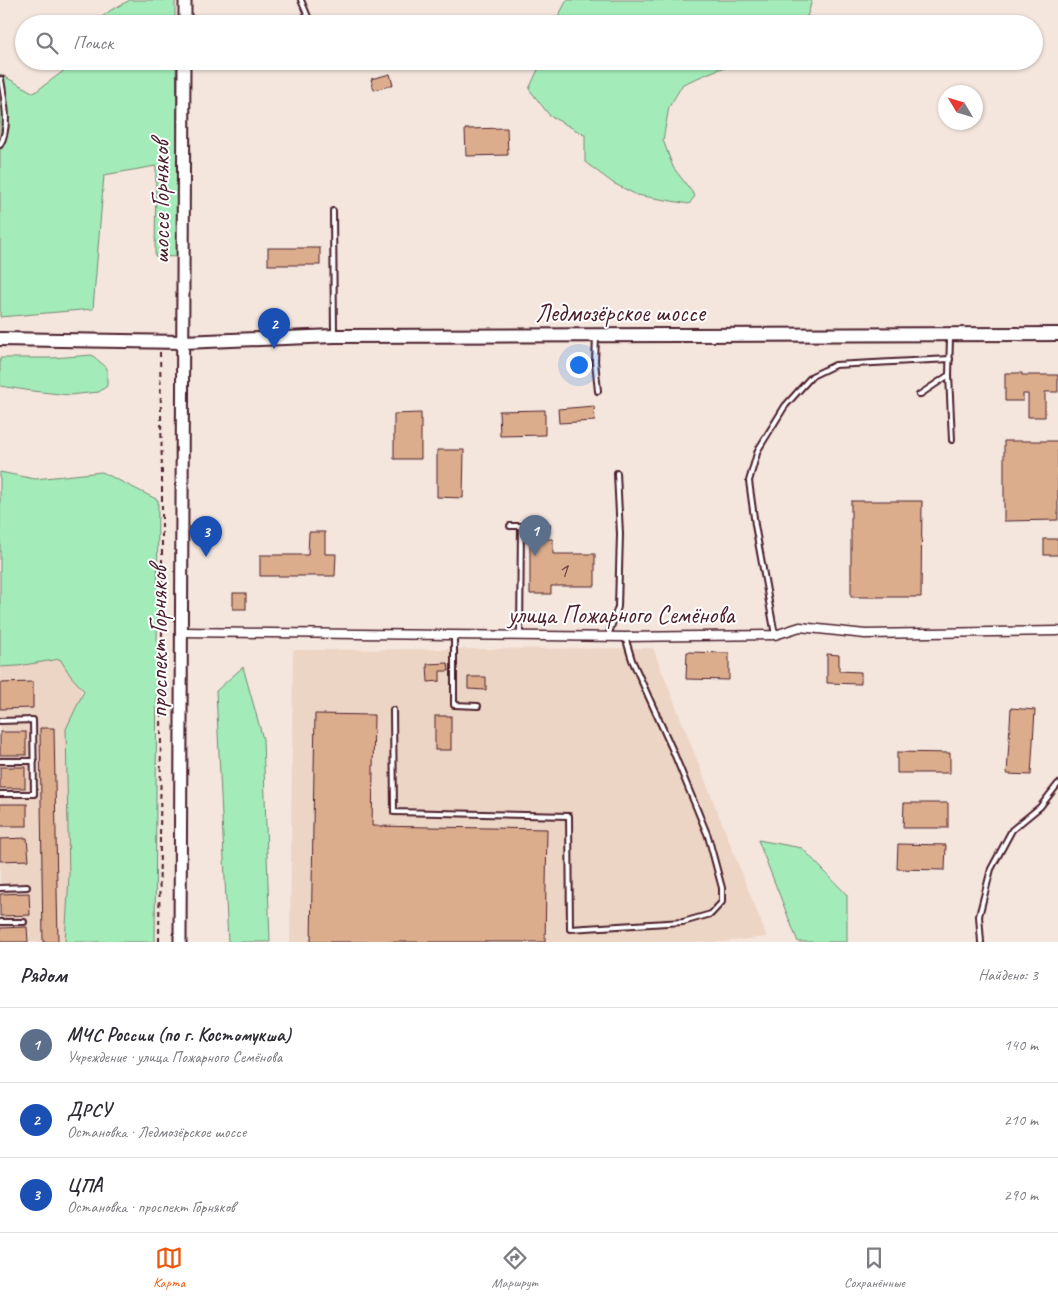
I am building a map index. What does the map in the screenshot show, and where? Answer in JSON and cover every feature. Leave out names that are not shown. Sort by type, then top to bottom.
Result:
[{"type":"main road","points":[[185,0],[185,15]]},
{"type":"main road","name":"шоссе Горняков","points":[[183,342],[184,70]]},
{"type":"main road","name":"Ледмозёрское шоссе","points":[[0,338],[183,342],[334,336],[1058,334]]},
{"type":"main road","name":"проспект Горняков","points":[[180,942],[184,456],[183,342]]},
{"type":"street","name":"улица Пожарного Семёнова","points":[[182,632],[625,637],[775,635],[800,627],[865,634],[1058,631]]},
{"type":"lane","points":[[301,0],[307,15]]},
{"type":"lane","points":[[0,145],[4,137],[6,114],[1,79]]},
{"type":"lane","points":[[333,211],[334,336]]},
{"type":"lane","points":[[950,334],[952,440]]},
{"type":"lane","points":[[596,336],[595,361],[598,390]]},
{"type":"lane","points":[[775,635],[749,481],[758,450],[785,406],[812,376],[835,365],[950,358]]},
{"type":"lane","points":[[919,395],[950,376]]},
{"type":"lane","points":[[608,637],[618,607],[620,534],[617,473]]},
{"type":"lane","points":[[510,526],[547,526]]},
{"type":"lane","points":[[520,635],[521,526]]},
{"type":"lane","points":[[454,634],[454,705],[478,706]]},
{"type":"lane","points":[[393,710],[394,812],[569,816],[570,929],[683,922],[711,914],[722,902],[722,888],[708,836],[673,751],[632,660],[625,637]]},
{"type":"lane","points":[[0,721],[33,720],[34,761],[34,794],[0,794]]},
{"type":"lane","points":[[0,761],[34,761]]},
{"type":"lane","points":[[981,942],[979,916],[991,869],[1012,830],[1040,808],[1058,784]]},
{"type":"lane","points":[[0,888],[27,888]]},
{"type":"lane","points":[[0,922],[24,922]]},
{"type":"path","points":[[159,942],[162,631],[160,342]]},
{"type":"shaded area","points":[[52,648],[82,666],[75,942],[0,942],[0,656]]},
{"type":"shaded area","points":[[653,648],[767,937],[722,942],[290,942],[293,650]]},
{"type":"green space","points":[[130,0],[175,0],[175,15],[105,15]]},
{"type":"green space","points":[[567,0],[812,0],[808,15],[559,15]]},
{"type":"green space","points":[[65,70],[176,70],[180,257],[155,256],[156,166],[104,175],[93,309],[0,317],[0,74],[34,93]]},
{"type":"green space","points":[[538,70],[717,70],[683,84],[669,107],[663,140],[673,167],[695,196],[689,204],[637,195],[613,183],[585,162],[585,135],[550,116],[529,89]]},
{"type":"green space","points":[[92,355],[107,368],[107,386],[99,392],[69,395],[0,386],[0,358],[52,358]]},
{"type":"green space","points":[[0,472],[35,479],[102,472],[158,500],[155,942],[65,942],[69,876],[66,729],[84,691],[70,675],[60,659],[0,667]]},
{"type":"green space","points":[[243,667],[263,739],[270,942],[228,942],[216,691]]},
{"type":"green space","points":[[758,840],[802,848],[847,895],[847,942],[798,942]]},
{"type":"building","points":[[390,74],[393,85],[374,90],[371,79]]},
{"type":"building","points":[[507,128],[508,155],[466,156],[465,129]]},
{"type":"building","points":[[268,248],[320,248],[320,265],[268,265]]},
{"type":"building","points":[[1005,373],[1058,375],[1058,392],[1045,392],[1045,417],[1028,417],[1028,394],[1023,394],[1023,401],[1005,401]]},
{"type":"building","points":[[594,406],[595,421],[559,423],[558,409]]},
{"type":"building","points":[[545,410],[545,435],[500,436],[499,411]]},
{"type":"building","points":[[421,413],[421,459],[394,459],[394,414]]},
{"type":"building","points":[[1004,441],[1058,441],[1058,520],[1004,521]]},
{"type":"building","points":[[437,450],[464,450],[463,498],[437,497]]},
{"type":"building","points":[[851,501],[922,501],[921,597],[851,597]]},
{"type":"building","points":[[309,532],[325,532],[325,554],[336,554],[335,576],[260,576],[260,555],[308,555]]},
{"type":"building","points":[[530,539],[553,539],[553,554],[595,554],[595,586],[551,586],[551,594],[530,594]]},
{"type":"building","points":[[1044,539],[1058,539],[1058,555],[1044,555]]},
{"type":"building","points":[[233,593],[246,593],[246,609],[233,609]]},
{"type":"building","points":[[687,652],[729,653],[729,680],[686,679]]},
{"type":"building","points":[[827,654],[839,655],[839,671],[861,672],[861,684],[827,683]]},
{"type":"building","points":[[448,663],[449,671],[440,671],[440,681],[428,682],[427,664]]},
{"type":"building","points":[[468,677],[486,677],[486,690],[468,689]]},
{"type":"building","points":[[33,682],[33,708],[0,709],[0,683]]},
{"type":"building","points":[[1011,708],[1035,710],[1031,775],[1007,774]]},
{"type":"building","points":[[315,714],[374,715],[372,826],[547,829],[545,942],[311,942]]},
{"type":"building","points":[[435,716],[451,716],[451,750],[435,750]]},
{"type":"building","points":[[40,728],[54,728],[58,942],[43,942]]},
{"type":"building","points":[[0,732],[26,732],[26,755],[0,755]]},
{"type":"building","points":[[897,752],[950,753],[950,773],[897,773]]},
{"type":"building","points":[[0,767],[25,767],[25,788],[0,788]]},
{"type":"building","points":[[904,803],[948,803],[948,828],[903,828]]},
{"type":"building","points":[[0,804],[27,804],[27,826],[0,826]]},
{"type":"building","points":[[27,838],[29,860],[0,861],[0,839]]},
{"type":"building","points":[[898,844],[946,845],[945,870],[897,869]]},
{"type":"building","points":[[29,893],[30,915],[0,916],[0,894]]},
{"type":"building","points":[[27,927],[28,942],[0,942],[0,928]]},
{"type":"place","name":"ДРСУ","points":[[274,349]]},
{"type":"place","name":"МЧС России (по г. Костомукша)","points":[[535,556]]},
{"type":"place","name":"ЦПА","points":[[206,557]]}]
